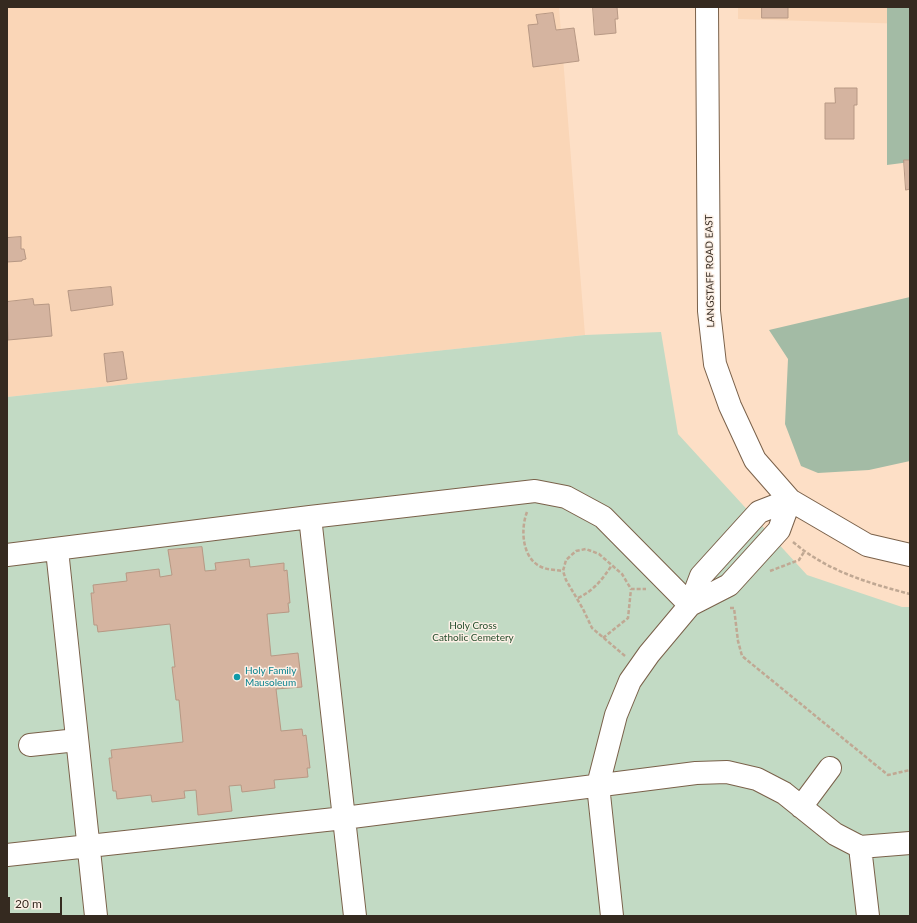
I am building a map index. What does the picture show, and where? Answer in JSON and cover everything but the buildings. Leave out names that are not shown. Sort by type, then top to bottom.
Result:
[{"type":"street","name":"LANGSTAFF ROAD EAST","points":[[707,7],[709,311],[715,364],[730,406],[755,460],[790,500],[867,545],[910,555]]},
{"type":"street","points":[[7,555],[310,517],[535,491],[566,497],[603,517],[690,605]]},
{"type":"street","points":[[690,605],[728,585],[778,530],[790,500]]},
{"type":"street","points":[[612,916],[598,785],[616,715],[630,681],[690,605],[701,576],[759,512],[790,500]]},
{"type":"street","points":[[310,517],[355,916]]},
{"type":"street","points":[[56,550],[96,916]]},
{"type":"street","points":[[30,745],[77,740]]},
{"type":"street","points":[[801,807],[830,768]]},
{"type":"street","points":[[7,855],[344,818],[696,773],[727,772],[757,779],[784,793],[835,834],[860,848],[910,843]]},
{"type":"street","points":[[860,848],[868,916]]},
{"type":"path","points":[[535,491],[522,532],[527,553],[543,568],[563,571]]},
{"type":"path","points":[[778,530],[817,561],[867,583],[910,594]]},
{"type":"path","points":[[603,638],[628,618],[631,589],[622,574],[599,554],[586,549],[576,551],[566,560],[563,571],[566,580],[578,598],[592,628],[603,638],[639,668]]},
{"type":"path","points":[[765,573],[799,560],[804,552]]},
{"type":"path","points":[[578,598],[589,593],[603,578],[612,565]]},
{"type":"path","points":[[631,589],[661,588],[670,585]]},
{"type":"path","points":[[728,608],[734,608],[738,604]]},
{"type":"path","points":[[734,608],[738,641],[742,656],[888,775],[910,770]]},
{"type":"shaded area","points":[[7,7],[559,7],[585,335],[7,397]]},
{"type":"shaded area","points":[[738,7],[910,7],[910,24],[738,19]]},
{"type":"green space","points":[[887,7],[910,7],[910,162],[887,165]]},
{"type":"green space","points":[[910,297],[910,461],[869,470],[818,473],[801,466],[785,424],[788,359],[769,330]]},
{"type":"green space","name":"Holy Cross Catholic Cemetery","points":[[661,332],[678,434],[807,575],[902,607],[910,607],[910,916],[7,916],[7,397],[585,335]]},
{"type":"place","name":"Holy Family Mausoleum","points":[[237,677]]}]
